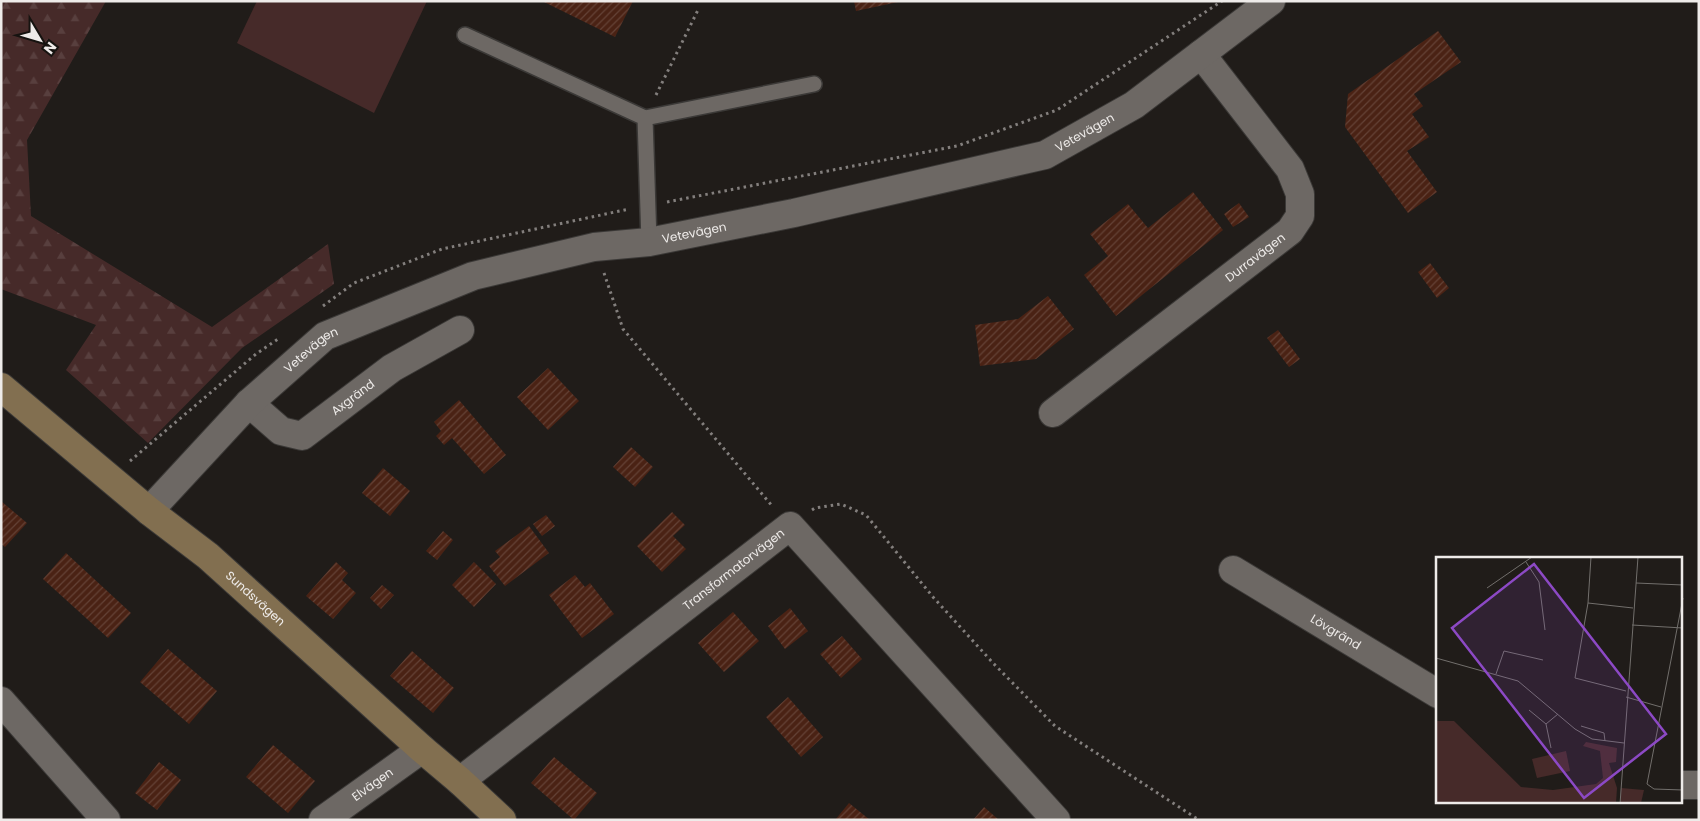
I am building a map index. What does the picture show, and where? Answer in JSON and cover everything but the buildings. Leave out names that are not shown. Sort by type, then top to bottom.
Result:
[{"type":"street","name":"Vetevägen","points":[[149,511],[249,403],[325,336],[473,276],[594,246],[649,242],[794,213],[1045,155],[1134,105],[1271,1]]},
{"type":"street","name":"Durravägen","points":[[1053,413],[1290,231],[1300,216],[1300,194],[1290,168],[1201,54]]},
{"type":"street","name":"Axgränd","points":[[249,403],[280,432],[302,436],[392,368],[460,330]]},
{"type":"street","name":"Sundsvägen","points":[[1,387],[149,511],[208,556],[502,820]]},
{"type":"street","name":"Transformatorvägen","points":[[460,781],[790,526],[1056,820]]},
{"type":"street","name":"Lövgränd","points":[[1233,570],[1436,693]]},
{"type":"street","points":[[1,701],[106,820]]},
{"type":"street","name":"Elvägen","points":[[323,820],[422,748]]},
{"type":"street","points":[[1682,785],[1699,785]]},
{"type":"lane","points":[[465,35],[645,118],[814,84]]},
{"type":"lane","points":[[645,118],[649,242]]},
{"type":"path","points":[[645,118],[698,10]]},
{"type":"path","points":[[594,246],[623,329],[790,526],[816,508],[832,505],[841,504],[866,515],[933,597],[1055,726],[1198,820]]},
{"type":"green space","points":[[1,1],[106,1],[27,140],[31,216],[212,327],[328,244],[334,284],[242,348],[148,443],[66,370],[96,325],[1,289]]},
{"type":"green space","points":[[257,1],[427,1],[374,113],[237,43]]}]
